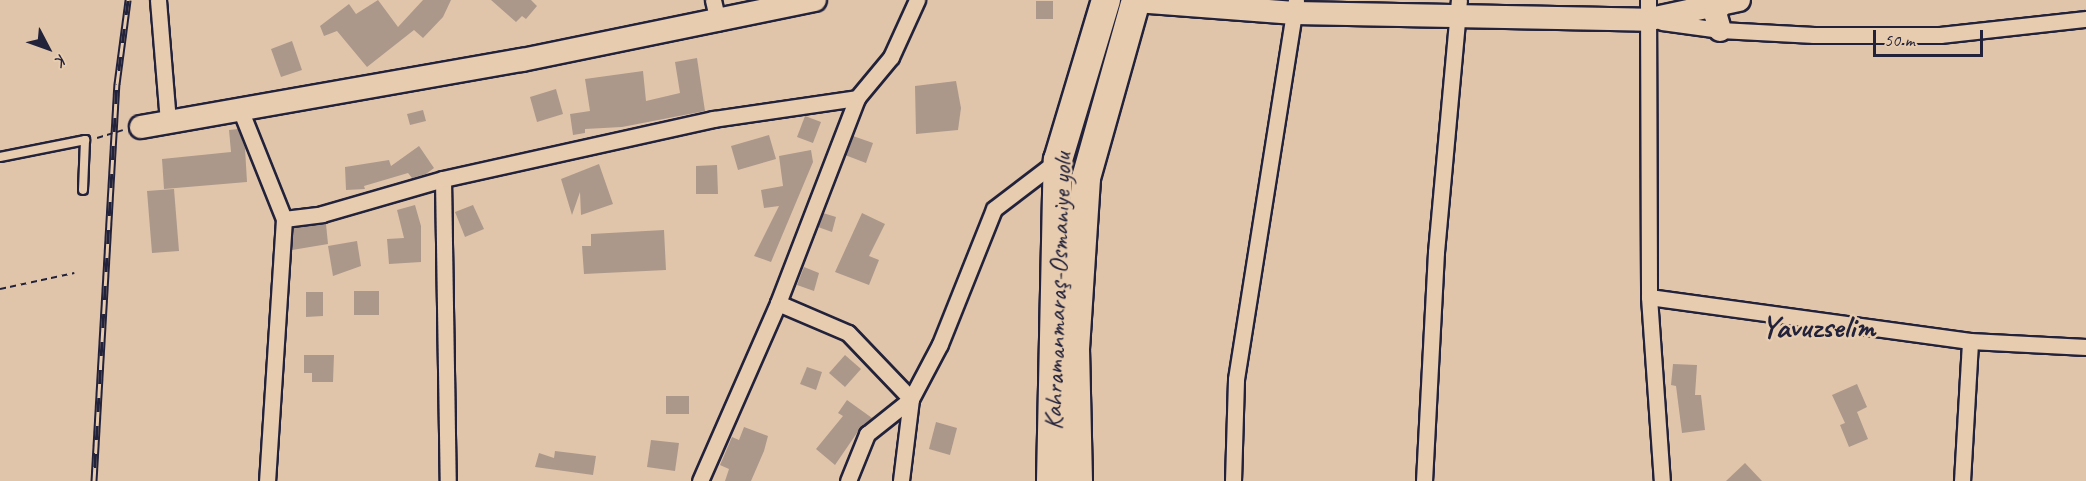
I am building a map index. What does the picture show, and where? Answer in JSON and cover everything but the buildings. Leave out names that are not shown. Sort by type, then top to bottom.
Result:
[{"type":"highway","name":"Kahramanmaraş-Osmaniye yolu","points":[[1051,481],[1058,160],[1106,0]]},
{"type":"highway","name":"Kahramanmaraş-Osmaniye yolu","points":[[1078,481],[1075,349],[1086,178],[1136,0]]},
{"type":"street","points":[[158,0],[168,122]]},
{"type":"street","points":[[713,0],[718,22]]},
{"type":"street","points":[[141,126],[718,22],[814,0]]},
{"type":"street","points":[[700,481],[778,303],[857,98],[891,57],[917,0]]},
{"type":"street","points":[[1136,0],[1296,7],[1647,10],[1730,2]]},
{"type":"street","points":[[1720,30],[1715,13],[1730,2]]},
{"type":"street","points":[[1233,481],[1236,379],[1296,7]]},
{"type":"street","points":[[1424,481],[1436,252],[1457,9]]},
{"type":"street","points":[[1647,10],[1720,30],[1940,35],[2086,19]]},
{"type":"street","points":[[1647,10],[1649,297],[1662,481]]},
{"type":"street","points":[[284,219],[322,214],[443,179],[713,119],[857,98]]},
{"type":"street","points":[[240,109],[284,219],[267,481]]},
{"type":"street","points":[[901,481],[911,399],[940,344],[994,209],[1058,160]]},
{"type":"street","points":[[443,179],[448,481]]},
{"type":"street","points":[[1649,297],[1970,341],[2086,347]]},
{"type":"street","points":[[778,303],[848,333],[911,399]]},
{"type":"street","points":[[1962,481],[1970,341]]},
{"type":"street","points":[[848,481],[867,434],[911,399]]},
{"type":"lane","points":[[0,157],[85,140],[83,190]]},
{"type":"path","points":[[85,140],[141,126]]},
{"type":"path","points":[[0,289],[74,273]]},
{"type":"railway","points":[[94,481],[117,84],[128,0]]},
{"type":"district","name":"Yavuzselim","points":[[1818,327]]}]
